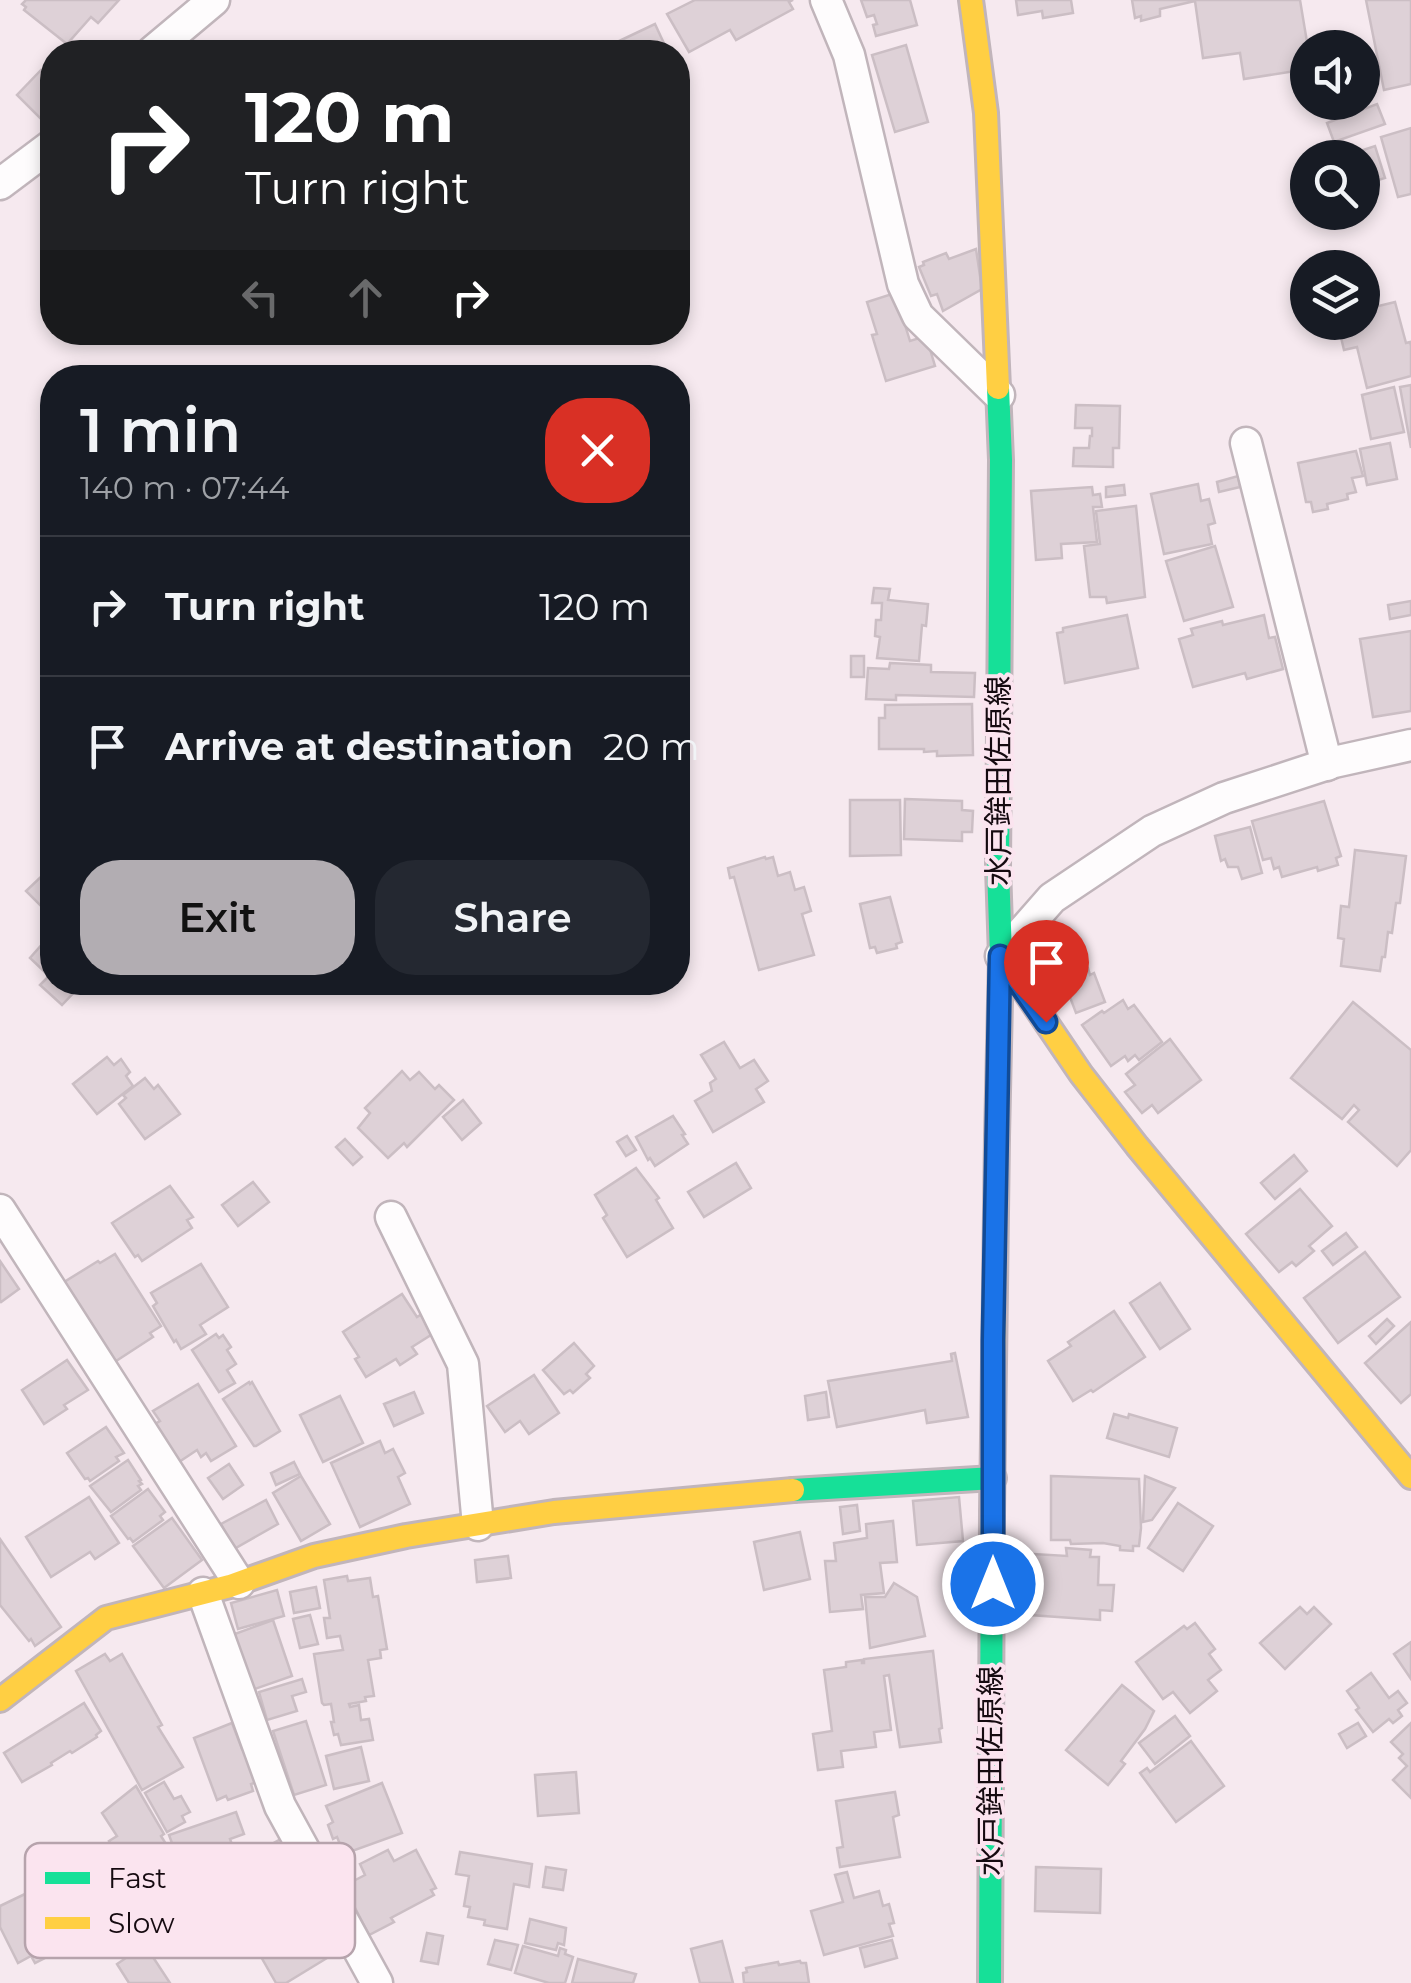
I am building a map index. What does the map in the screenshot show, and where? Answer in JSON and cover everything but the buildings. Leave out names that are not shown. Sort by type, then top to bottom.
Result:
[{"type":"main road","name":"水戸鉾田佐原線","points":[[971,0],[986,114],[1002,460],[990,1983]]},
{"type":"main road","points":[[1000,956],[1081,1074],[1411,1477]]},
{"type":"main road","points":[[0,1700],[106,1618],[240,1583],[314,1556],[406,1536],[554,1512],[748,1494],[994,1478]]},
{"type":"street","points":[[166,40],[214,0]]},
{"type":"street","points":[[826,0],[849,55],[903,284],[918,316],[999,396]]},
{"type":"street","points":[[0,184],[40,154]]},
{"type":"street","points":[[1246,443],[1327,765]]},
{"type":"street","points":[[1000,956],[1052,898],[1152,831],[1224,798],[1327,765],[1411,745]]},
{"type":"street","points":[[0,1210],[240,1583]]},
{"type":"street","points":[[391,1217],[463,1364],[478,1525]]},
{"type":"street","points":[[202,1594],[280,1806],[300,1843]]},
{"type":"street","points":[[355,1941],[378,1983]]},
{"type":"traffic: fast","points":[[997,1137],[1001,956],[998,388]]},
{"type":"traffic: fast","points":[[793,1490],[994,1478]]},
{"type":"traffic: fast","points":[[990,1983],[992,1513]]},
{"type":"traffic: slow","points":[[971,0],[986,113],[998,388]]},
{"type":"traffic: slow","points":[[1001,956],[1081,1074],[1137,1146],[1411,1477]]},
{"type":"traffic: slow","points":[[992,1513],[997,1137]]},
{"type":"traffic: slow","points":[[0,1700],[106,1618],[230,1586],[314,1556],[406,1536],[554,1512],[793,1490]]},
{"type":"route","points":[[993,1584],[1000,956],[1046,1022]]}]
